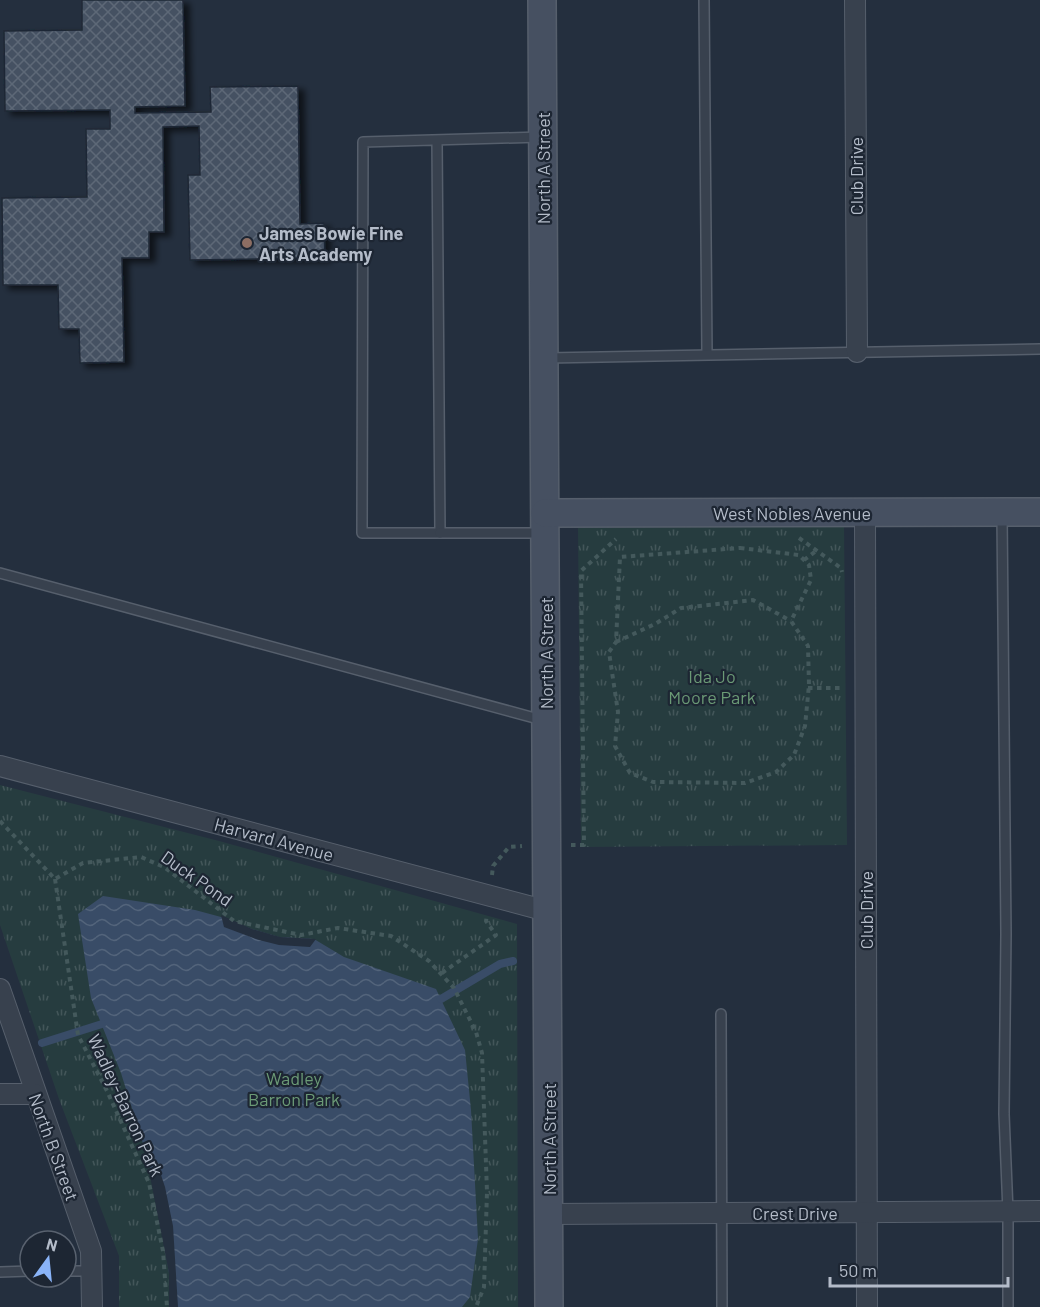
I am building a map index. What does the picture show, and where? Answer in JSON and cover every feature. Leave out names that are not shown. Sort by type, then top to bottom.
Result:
[{"type":"main road","name":"North A Street","points":[[542,0],[549,1307]]},
{"type":"main road","name":"West Nobles Avenue","points":[[545,523],[865,513],[1040,512]]},
{"type":"street","name":"Club Drive","points":[[855,0],[857,352]]},
{"type":"street","name":"Club Drive","points":[[865,513],[867,1307]]},
{"type":"street","name":"Harvard Avenue","points":[[0,766],[547,911]]},
{"type":"street","name":"North B Street","points":[[0,989],[91,1251],[92,1307]]},
{"type":"street","points":[[0,1094],[35,1094]]},
{"type":"street","name":"Crest Drive","points":[[549,1214],[1040,1211]]},
{"type":"lane","points":[[704,0],[707,354]]},
{"type":"lane","points":[[543,136],[363,142],[362,533],[440,533],[545,523]]},
{"type":"lane","points":[[436,140],[440,533]]},
{"type":"lane","points":[[545,358],[1040,349]]},
{"type":"lane","points":[[1002,513],[1006,934],[1004,1114],[1008,1212],[1008,1307]]},
{"type":"lane","points":[[0,573],[546,721]]},
{"type":"lane","points":[[721,1014],[722,1307]]},
{"type":"lane","points":[[0,1272],[18,1271]]},
{"type":"lane","points":[[78,1271],[91,1271]]},
{"type":"path","points":[[795,535],[842,568],[843,578]]},
{"type":"path","points":[[442,973],[496,935],[486,921],[493,866],[509,847],[584,845],[581,571],[619,537]]},
{"type":"path","points":[[616,642],[620,557],[740,548],[799,555],[809,565],[811,580],[791,621]]},
{"type":"path","points":[[804,560],[816,551]]},
{"type":"path","points":[[753,600],[791,621],[808,646],[805,726],[794,755],[776,772],[745,783],[653,782],[630,773],[615,746],[618,712],[609,652],[616,642],[655,624],[681,608],[753,600]]},
{"type":"path","points":[[844,677],[845,697]]},
{"type":"path","points":[[808,688],[845,687]]},
{"type":"path","points":[[0,821],[55,879]]},
{"type":"path","name":"Duck Pond","points":[[55,879],[83,863],[141,857],[164,867],[234,921],[301,935],[338,927],[391,936],[429,961],[442,973],[460,998],[476,1032],[482,1053],[486,1204],[484,1287],[476,1307]]},
{"type":"path","name":"Wadley-Barron Park","points":[[55,879],[78,1035],[107,1091],[149,1183],[163,1251],[167,1307]]},
{"type":"green space","name":"Ida Jo Moore Park","points":[[844,526],[847,845],[581,847],[578,528]]},
{"type":"green space","name":"Wadley Barron Park","points":[[0,785],[219,841],[517,924],[518,1307],[119,1307],[119,1256],[59,1099],[0,925]]},
{"type":"water","points":[[103,896],[195,910],[279,937],[314,939],[344,957],[436,989],[465,1050],[471,1110],[478,1239],[470,1297],[462,1307],[169,1307],[169,1273],[153,1176],[121,1073],[91,998],[78,914]]},
{"type":"pier","points":[[221,915],[252,929],[280,937],[316,939],[310,947],[279,945],[259,940],[224,927]]},
{"type":"pier","points":[[149,1171],[160,1172],[165,1187],[173,1226],[178,1307],[169,1307],[169,1273]]},
{"type":"building","points":[[82,0],[183,0],[185,106],[135,107],[135,113],[211,112],[210,87],[298,86],[300,224],[324,223],[325,258],[190,260],[188,175],[200,175],[199,126],[163,127],[164,232],[149,232],[149,258],[122,258],[124,362],[80,363],[79,329],[59,329],[58,285],[3,285],[2,198],[87,197],[86,129],[110,129],[110,110],[5,111],[4,31],[82,30]]},
{"type":"waterway","points":[[441,999],[500,964],[513,961]]},
{"type":"waterway","points":[[42,1043],[102,1024]]},
{"type":"place","name":"James Bowie Fine Arts Academy","points":[[247,243]]}]
